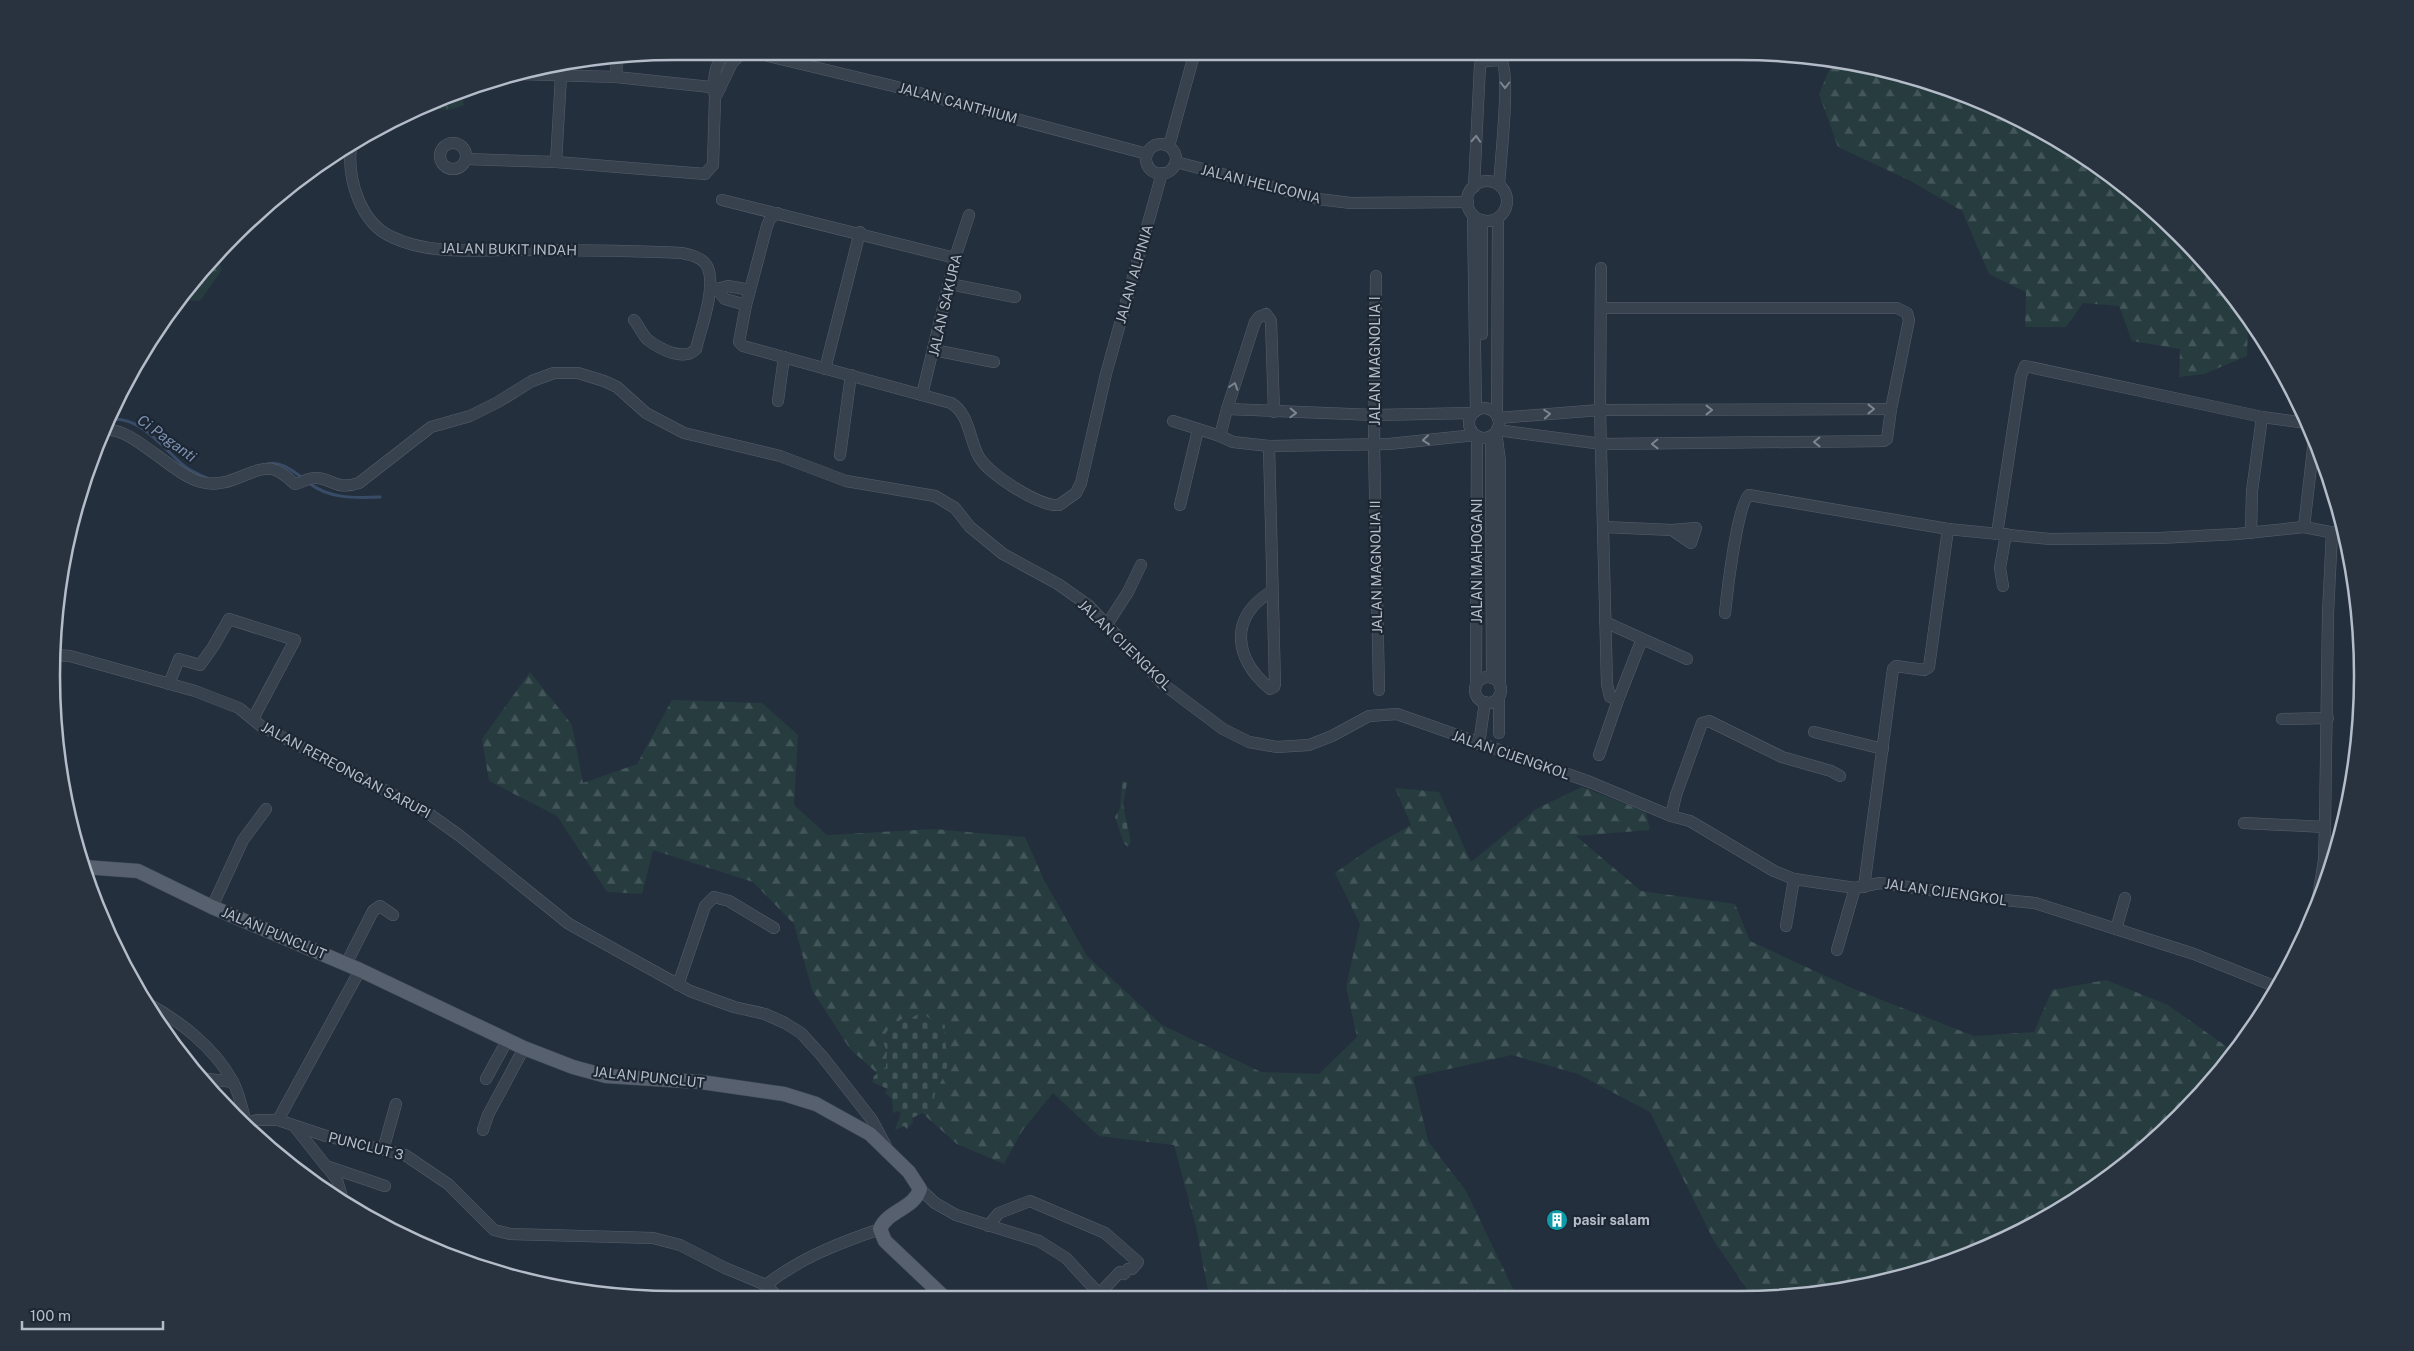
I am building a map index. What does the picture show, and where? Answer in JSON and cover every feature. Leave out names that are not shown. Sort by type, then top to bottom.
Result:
[{"type":"main road","name":"JALAN PUNCLUT","points":[[91,868],[138,871],[212,907],[360,970],[524,1048],[573,1067],[606,1076],[701,1082],[784,1094],[816,1104],[870,1134],[889,1150],[909,1172],[920,1189]]},
{"type":"main road","points":[[920,1189],[918,1196],[884,1220],[880,1229],[885,1241],[938,1291]]},
{"type":"street","points":[[466,159],[556,162],[705,174],[713,165],[716,65],[720,60]]},
{"type":"street","points":[[716,91],[736,60]]},
{"type":"street","name":"JALAN CANTHIUM","points":[[785,60],[893,86],[1147,154]]},
{"type":"street","points":[[1170,146],[1159,144],[1154,146],[1147,154],[1150,168],[1162,174],[1171,170],[1176,162],[1176,156],[1170,146],[1193,60]]},
{"type":"street","points":[[1499,185],[1505,102],[1504,67],[1501,60],[1488,60],[1480,65],[1474,187],[1468,202],[1486,218],[1484,681],[1477,696],[1485,702],[1493,702],[1500,692]]},
{"type":"street","points":[[616,78],[617,63]]},
{"type":"street","points":[[542,75],[616,78],[716,91]]},
{"type":"street","points":[[556,162],[561,76]]},
{"type":"street","name":"JALAN BUKIT INDAH","points":[[351,153],[351,172],[362,208],[375,225],[390,237],[411,244],[442,249],[682,253],[695,256],[703,262],[708,268],[714,289]]},
{"type":"street","name":"JALAN HELICONIA","points":[[1176,162],[1318,199],[1351,203],[1468,202]]},
{"type":"street","name":"JALAN ALPINIA","points":[[922,395],[957,406],[964,418],[978,456],[995,473],[1019,490],[1048,504],[1059,505],[1076,493],[1081,484],[1106,374],[1162,174]]},
{"type":"street","points":[[1474,187],[1486,182],[1499,185],[1504,190],[1507,203],[1504,212],[1486,218]]},
{"type":"street","points":[[722,200],[860,232],[955,258]]},
{"type":"street","points":[[778,213],[770,219],[767,226],[738,337],[739,342],[743,346],[922,395]]},
{"type":"street","name":"JALAN SAKURA","points":[[922,395],[955,258],[969,215]]},
{"type":"street","points":[[1486,218],[1486,424],[1500,460],[1499,733]]},
{"type":"street","points":[[825,369],[860,232]]},
{"type":"street","points":[[1601,268],[1600,410],[1606,684],[1610,697],[1618,700]]},
{"type":"street","name":"JALAN MAGNOLIA I","points":[[1374,445],[1376,276]]},
{"type":"street","points":[[950,284],[1015,297]]},
{"type":"street","points":[[714,289],[728,286],[750,290]]},
{"type":"street","points":[[714,289],[725,299],[746,305]]},
{"type":"street","points":[[634,320],[647,340],[671,352],[684,355],[692,354],[696,349],[714,289]]},
{"type":"street","points":[[1227,409],[1375,415],[1486,424],[1602,444],[1884,441],[1888,437],[1891,409],[1909,320],[1907,313],[1897,308],[1601,308]]},
{"type":"street","points":[[1220,436],[1255,322],[1261,315],[1266,314],[1271,320],[1274,412]]},
{"type":"street","points":[[934,350],[994,362]]},
{"type":"street","points":[[778,401],[784,357]]},
{"type":"street","points":[[2003,586],[2000,568],[2001,534],[2021,376],[2025,366],[2262,416],[2299,422]]},
{"type":"street","name":"JALAN CIJENGKOL","points":[[111,431],[126,433],[178,473],[201,482],[224,483],[271,469],[279,471],[295,484],[314,478],[343,486],[359,483],[431,427],[470,416],[546,375],[578,373],[604,381],[617,388],[646,412],[684,433],[780,456],[846,481],[935,496],[955,508],[970,527],[1003,554],[1058,584],[1089,606],[1108,623],[1164,684],[1223,729],[1249,742],[1277,747],[1309,745],[1332,736],[1369,716],[1397,714],[1590,782],[1671,816],[1690,821],[1774,871],[1794,880],[1859,888],[1880,883],[2034,903],[2194,954],[2271,985]]},
{"type":"street","points":[[840,455],[851,375]]},
{"type":"street","points":[[1173,421],[1233,442],[1269,446],[1374,445],[1486,424],[1600,410],[1891,409]]},
{"type":"street","points":[[2251,533],[2252,491],[2262,416]]},
{"type":"street","name":"JALAN MAHOGANI","points":[[1484,681],[1486,424]]},
{"type":"street","points":[[1180,505],[1198,430]]},
{"type":"street","name":"JALAN MAGNOLIA II","points":[[1374,445],[1379,690]]},
{"type":"street","points":[[1269,446],[1275,684],[1270,689],[1248,667],[1244,658],[1241,641],[1243,628],[1252,607],[1272,591]]},
{"type":"street","points":[[2304,526],[2312,454]]},
{"type":"street","points":[[1724,613],[1729,570],[1742,510],[1749,495],[1948,529],[2050,538],[2160,538],[2251,533],[2304,526],[2337,533]]},
{"type":"street","points":[[1604,527],[1672,530]]},
{"type":"street","points":[[1837,950],[1859,888],[1883,749],[1894,667],[1924,670],[1930,665],[1948,529]]},
{"type":"street","points":[[2323,867],[2326,827],[2328,613],[2332,532]]},
{"type":"street","points":[[1108,623],[1128,592],[1142,565]]},
{"type":"street","points":[[169,684],[179,659],[200,665],[229,619],[295,640],[253,719]]},
{"type":"street","points":[[1605,622],[1687,658]]},
{"type":"street","points":[[1599,755],[1642,638]]},
{"type":"street","name":"JALAN REREONGAN SARUPI","points":[[61,655],[70,656],[195,691],[239,708],[261,726],[425,811],[460,836],[568,924],[678,985],[725,1004],[765,1014],[785,1023],[801,1033],[822,1056],[872,1120],[889,1150]]},
{"type":"street","points":[[1484,681],[1500,692]]},
{"type":"street","points":[[1479,744],[1483,728],[1485,702]]},
{"type":"street","points":[[2282,719],[2328,718]]},
{"type":"street","points":[[1671,816],[1676,795],[1702,723],[1709,720],[1782,757],[1831,771],[1840,776]]},
{"type":"street","points":[[1814,732],[1883,749]]},
{"type":"street","points":[[212,907],[243,840],[266,808]]},
{"type":"street","points":[[2244,823],[2326,827]]},
{"type":"street","points":[[1786,926],[1794,880]]},
{"type":"street","points":[[678,985],[705,906],[714,897],[729,901],[774,928]]},
{"type":"street","points":[[2116,929],[2125,898]]},
{"type":"street","points":[[346,964],[373,910],[380,906],[393,915]]},
{"type":"street","points":[[278,1120],[360,970]]},
{"type":"street","name":"PUNCLUT 3","points":[[160,1011],[182,1024],[212,1055],[233,1082],[241,1112]]},
{"type":"street","points":[[486,1079],[508,1039]]},
{"type":"street","points":[[483,1130],[488,1114],[524,1048]]},
{"type":"street","points":[[212,1079],[233,1082]]},
{"type":"street","points":[[382,1150],[396,1104]]},
{"type":"street","name":"PUNCLUT 3","points":[[252,1122],[278,1120],[296,1127],[405,1155],[448,1184],[494,1230],[510,1234],[641,1237],[680,1245],[725,1268],[766,1285]]},
{"type":"street","points":[[296,1127],[337,1180],[340,1191]]},
{"type":"street","points":[[326,1166],[385,1186]]},
{"type":"street","points":[[920,1189],[935,1202],[956,1215],[1039,1241],[1066,1258],[1097,1291]]},
{"type":"street","points":[[988,1226],[999,1213],[1030,1201],[1105,1233],[1138,1262],[1124,1274],[1120,1272],[1104,1291]]},
{"type":"street","points":[[772,1291],[766,1285],[819,1251],[880,1229]]},
{"type":"green space","points":[[1830,67],[1859,72],[1898,81],[1974,107],[2011,123],[2046,142],[2113,187],[2174,240],[2227,301],[2248,331],[2247,356],[2204,374],[2179,377],[2180,349],[2132,341],[2119,306],[2083,303],[2066,327],[2025,327],[2026,292],[1989,274],[1962,211],[1909,180],[1838,147],[1819,94]]},
{"type":"green space","points":[[463,99],[464,105],[446,110],[439,108]]},
{"type":"green space","points":[[220,262],[221,271],[200,301],[188,300]]},
{"type":"green space","points":[[530,672],[572,725],[583,783],[637,764],[672,700],[762,703],[798,735],[794,805],[827,835],[934,829],[1025,837],[1044,880],[1087,956],[1162,1025],[1261,1072],[1319,1074],[1357,1037],[1346,987],[1360,924],[1335,873],[1372,847],[1411,825],[1395,788],[1439,792],[1471,862],[1536,809],[1582,787],[1646,812],[1650,830],[1576,836],[1641,891],[1735,904],[1750,941],[1854,989],[1974,1036],[2034,1032],[2052,990],[2106,980],[2168,1005],[2229,1047],[2174,1111],[2113,1164],[2046,1209],[2011,1228],[1974,1244],[1898,1270],[1819,1286],[1779,1290],[1748,1291],[1714,1241],[1650,1112],[1578,1074],[1512,1055],[1413,1077],[1428,1141],[1466,1191],[1514,1291],[1208,1291],[1196,1227],[1174,1145],[1099,1136],[1053,1093],[1022,1131],[1004,1164],[957,1144],[850,1049],[812,990],[794,924],[753,882],[653,850],[642,894],[607,892],[557,816],[489,781],[482,739]]},
{"type":"green space","points":[[1122,781],[1127,782],[1123,805],[1131,842],[1128,847],[1124,843],[1115,817],[1120,808]]},
{"type":"green space","points":[[921,1012],[936,1023],[945,1025],[947,1067],[934,1100],[928,1104],[929,1110],[912,1118],[913,1122],[907,1129],[904,1126],[895,1130],[901,1113],[897,1111],[893,1113],[892,1099],[885,1093],[888,1089],[872,1082],[874,1076],[886,1067],[887,1052],[882,1039],[889,1028],[906,1016],[913,1017]]},
{"type":"waterway","name":"Ci Paganti","points":[[116,419],[130,422],[140,427],[185,467],[207,478]]},
{"type":"waterway","name":"Ci Paganti","points":[[267,464],[282,465],[304,479]]},
{"type":"waterway","name":"Ci Paganti","points":[[309,483],[334,495],[380,497]]},
{"type":"place","name":"pasir salam","points":[[1557,1220]]}]
